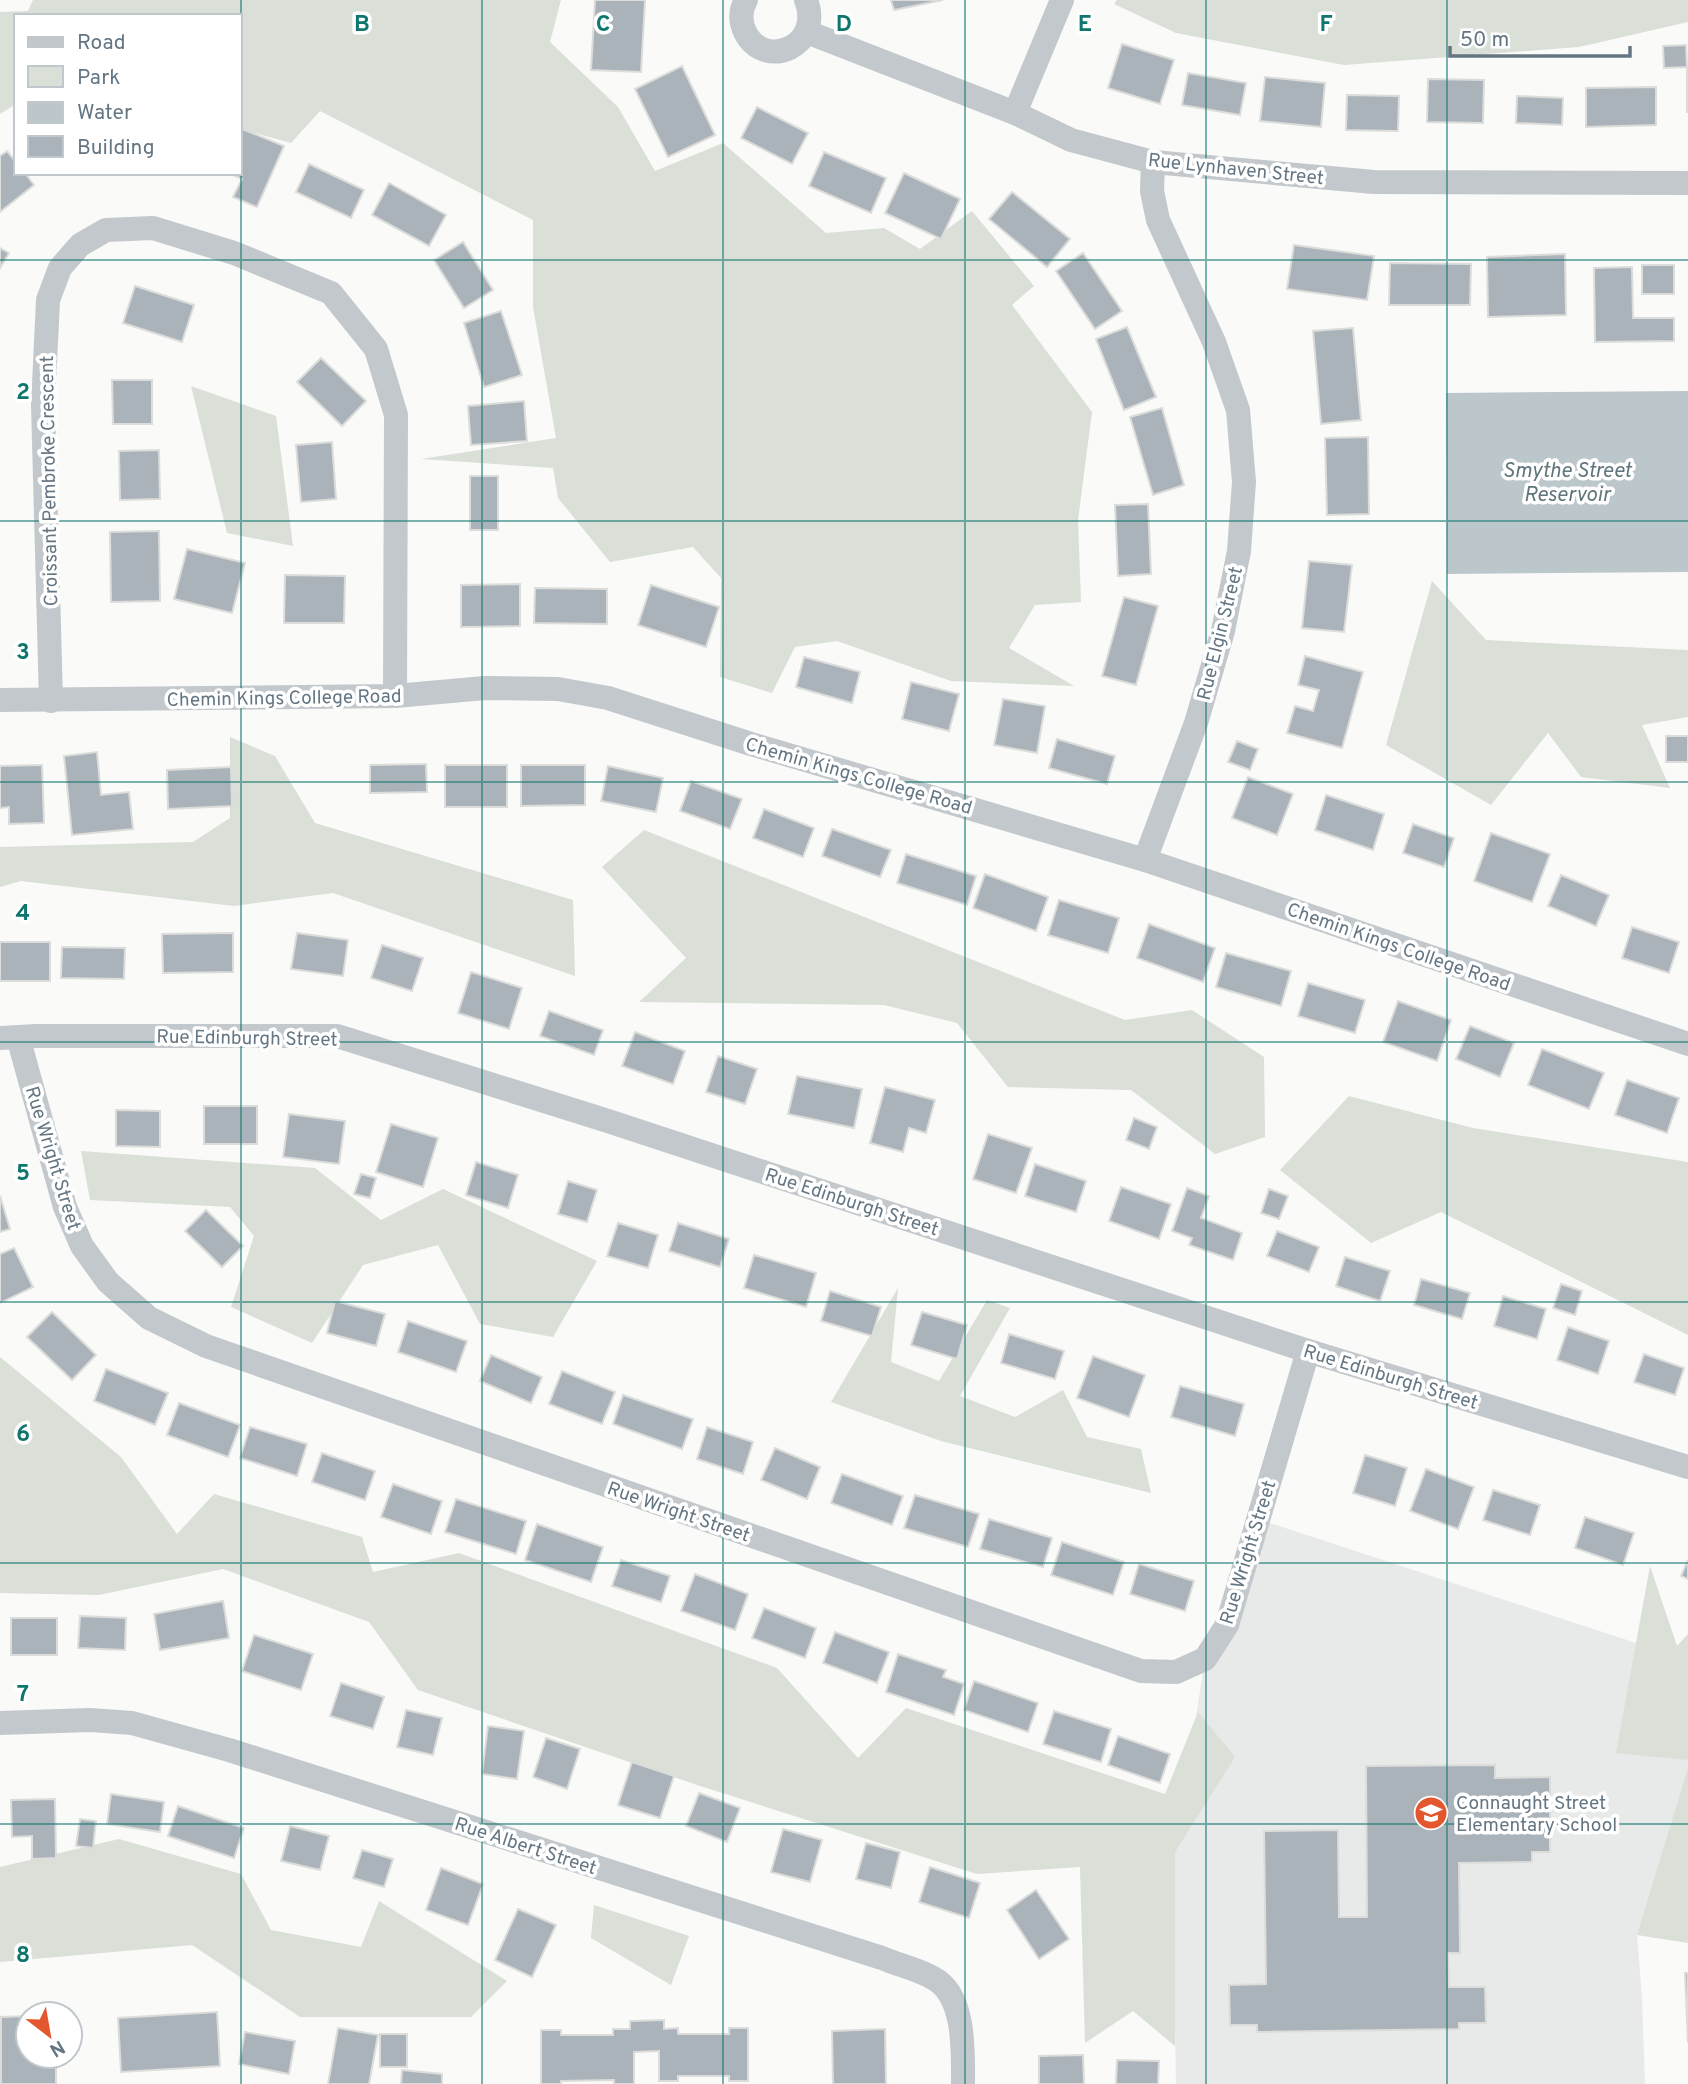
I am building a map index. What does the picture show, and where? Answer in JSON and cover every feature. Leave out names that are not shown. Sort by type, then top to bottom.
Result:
[{"type":"street","points":[[746,0],[741,16],[748,38],[757,46],[779,51],[791,48],[807,32],[810,10],[807,0]]},
{"type":"street","points":[[1015,113],[1062,0]]},
{"type":"street","name":"Rue Lynhaven Street","points":[[807,32],[1015,113],[1071,140],[1153,162],[1374,182],[1688,183]]},
{"type":"street","name":"Rue Elgin Street","points":[[1145,860],[1196,723],[1223,631],[1239,551],[1244,482],[1238,410],[1214,342],[1158,220],[1152,191],[1153,162]]},
{"type":"street","name":"Croissant Pembroke Crescent","points":[[51,701],[43,405],[48,300],[60,268],[80,245],[106,230],[153,228],[233,253],[331,293],[376,349],[396,415],[395,696]]},
{"type":"street","name":"Chemin Kings College Road","points":[[0,700],[395,696],[485,688],[558,689],[608,698],[751,744],[1145,860],[1688,1044]]},
{"type":"street","name":"Rue Edinburgh Street","points":[[9,1037],[337,1036],[1308,1351],[1688,1467]]},
{"type":"street","name":"Rue Wright Street","points":[[9,1037],[65,1207],[82,1246],[108,1282],[149,1318],[206,1346],[1141,1671],[1176,1672],[1205,1659],[1227,1625],[1308,1351]]},
{"type":"street","name":"Rue Albert Street","points":[[0,1723],[90,1720],[132,1723],[243,1754],[869,1954],[936,1979],[956,2002],[962,2039],[963,2084]]},
{"type":"shaded area","name":"Connaught Street Elementary School","points":[[1258,1519],[1688,1660],[1688,1773],[1662,1908],[1637,1935],[1645,2084],[1176,2084],[1173,1920],[1175,1852],[1205,1659]]},
{"type":"green space","points":[[33,0],[561,0],[550,42],[618,107],[655,171],[723,143],[826,233],[884,228],[920,249],[972,211],[1034,286],[1012,305],[1092,412],[1078,520],[1081,602],[1035,605],[1009,648],[1074,686],[951,681],[837,641],[795,647],[772,693],[720,677],[721,578],[693,547],[610,562],[558,498],[553,468],[421,459],[556,438],[533,307],[533,220],[320,111],[291,143],[242,130],[242,14],[14,14],[14,105],[0,114],[0,12],[28,11]]},
{"type":"green space","points":[[1117,0],[1688,0],[1688,22],[1579,47],[1344,65],[1176,33],[1114,4]]},
{"type":"green space","points":[[191,386],[276,416],[293,546],[227,533]]},
{"type":"green space","points":[[1432,581],[1486,640],[1688,650],[1688,717],[1642,725],[1670,788],[1581,777],[1548,733],[1491,805],[1386,745]]},
{"type":"green space","points":[[230,737],[275,756],[315,823],[573,900],[575,976],[333,893],[234,906],[21,881],[0,887],[0,847],[193,842],[230,818]]},
{"type":"green space","points":[[644,830],[1125,1020],[1192,1010],[1264,1057],[1265,1137],[1215,1154],[1131,1090],[1008,1087],[957,1023],[884,1005],[639,1002],[686,958],[602,867]]},
{"type":"green space","points":[[1349,1096],[1473,1128],[1688,1162],[1688,1335],[1441,1212],[1371,1243],[1280,1170]]},
{"type":"green space","points":[[81,1151],[315,1168],[381,1220],[443,1189],[597,1261],[553,1337],[480,1324],[438,1245],[363,1265],[312,1343],[231,1307],[254,1236],[230,1207],[90,1200]]},
{"type":"green space","points":[[898,1288],[891,1362],[939,1381],[987,1300],[1010,1308],[960,1396],[1015,1417],[1063,1390],[1087,1437],[1141,1449],[1151,1493],[941,1441],[831,1402]]},
{"type":"green space","points":[[0,1357],[121,1457],[177,1534],[214,1494],[362,1537],[373,1572],[459,1553],[777,1668],[858,1758],[906,1708],[1165,1794],[1198,1712],[1235,1757],[1175,1852],[1175,2046],[1133,2011],[1085,2043],[1080,1867],[977,1874],[697,1785],[418,1690],[369,1622],[223,1569],[99,1595],[0,1593]]},
{"type":"green space","points":[[1650,1566],[1677,1646],[1688,1634],[1688,1760],[1616,1753]]},
{"type":"green space","points":[[1688,1768],[1688,1943],[1637,1935]]},
{"type":"green space","points":[[119,1839],[241,1874],[271,1930],[361,1947],[379,1901],[507,1981],[471,2017],[300,2017],[192,1945],[0,1962],[0,1867]]},
{"type":"green space","points":[[594,1905],[689,1936],[671,1985],[591,1938]]},
{"type":"water","name":"Smythe Street Reservoir","points":[[1688,391],[1688,572],[1447,574],[1446,393]]},
{"type":"building","points":[[595,0],[645,0],[641,72],[591,70]]},
{"type":"building","points":[[891,0],[943,0],[894,10]]},
{"type":"building","points":[[1122,44],[1174,60],[1160,104],[1108,88]]},
{"type":"building","points":[[1686,45],[1687,67],[1664,68],[1663,46]]},
{"type":"building","points":[[682,66],[715,135],[668,157],[635,89]]},
{"type":"building","points":[[1688,67],[1688,112],[1687,112]]},
{"type":"building","points":[[1188,73],[1246,83],[1240,115],[1182,105]]},
{"type":"building","points":[[1265,77],[1325,83],[1321,127],[1260,121]]},
{"type":"building","points":[[1428,79],[1484,80],[1483,123],[1427,122]]},
{"type":"building","points":[[1656,87],[1656,125],[1586,127],[1586,88]]},
{"type":"building","points":[[1347,95],[1399,96],[1398,131],[1346,130]]},
{"type":"building","points":[[1517,96],[1563,98],[1562,125],[1516,123]]},
{"type":"building","points":[[757,107],[808,133],[792,164],[741,138]]},
{"type":"building","points":[[242,129],[284,146],[257,207],[233,197],[242,179],[233,175],[242,175]]},
{"type":"building","points":[[7,151],[14,160],[14,175],[26,175],[34,185],[0,212],[0,156]]},
{"type":"building","points":[[824,152],[886,178],[871,213],[809,186]]},
{"type":"building","points":[[309,164],[364,190],[351,218],[296,192]]},
{"type":"building","points":[[904,173],[960,199],[941,239],[885,213]]},
{"type":"building","points":[[389,183],[446,215],[429,246],[372,215]]},
{"type":"building","points":[[1012,192],[1070,239],[1047,267],[989,219]]},
{"type":"building","points":[[463,242],[493,290],[464,308],[434,260]]},
{"type":"building","points":[[1294,245],[1374,256],[1367,300],[1287,289]]},
{"type":"building","points":[[0,248],[9,253],[0,268]]},
{"type":"building","points":[[1083,253],[1122,311],[1095,329],[1056,271]]},
{"type":"building","points":[[1565,254],[1566,315],[1488,317],[1487,257]]},
{"type":"building","points":[[1390,263],[1471,264],[1470,305],[1389,305]]},
{"type":"building","points":[[1642,265],[1674,265],[1674,294],[1642,294]]},
{"type":"building","points":[[1632,267],[1633,318],[1674,318],[1674,341],[1595,342],[1594,268]]},
{"type":"building","points":[[135,286],[194,305],[182,342],[123,323]]},
{"type":"building","points":[[501,311],[522,375],[484,387],[464,323]]},
{"type":"building","points":[[1127,327],[1156,397],[1124,410],[1096,339]]},
{"type":"building","points":[[1353,328],[1361,420],[1321,424],[1313,331]]},
{"type":"building","points":[[321,358],[366,401],[342,426],[297,382]]},
{"type":"building","points":[[112,380],[152,380],[152,424],[113,424]]},
{"type":"building","points":[[524,401],[527,441],[471,445],[468,406]]},
{"type":"building","points":[[1162,408],[1184,485],[1153,495],[1130,417]]},
{"type":"building","points":[[1368,437],[1369,514],[1327,515],[1325,438]]},
{"type":"building","points":[[332,442],[336,499],[301,502],[296,445]]},
{"type":"building","points":[[159,450],[160,499],[120,500],[119,451]]},
{"type":"building","points":[[470,476],[498,476],[498,530],[470,530]]},
{"type":"building","points":[[1148,504],[1151,574],[1118,576],[1115,505]]},
{"type":"building","points":[[159,531],[160,601],[111,602],[110,532]]},
{"type":"building","points":[[187,549],[245,563],[232,613],[174,599]]},
{"type":"building","points":[[1309,561],[1352,565],[1344,632],[1302,628]]},
{"type":"building","points":[[285,575],[345,576],[344,623],[284,623]]},
{"type":"building","points":[[520,584],[520,626],[461,627],[461,585]]},
{"type":"building","points":[[651,585],[719,607],[706,647],[638,625]]},
{"type":"building","points":[[535,588],[607,589],[607,624],[534,623]]},
{"type":"building","points":[[1124,597],[1158,606],[1136,685],[1102,676]]},
{"type":"building","points":[[1305,656],[1363,672],[1342,748],[1287,733],[1295,706],[1313,711],[1319,690],[1298,685]]},
{"type":"building","points":[[804,657],[860,672],[852,703],[796,687]]},
{"type":"building","points":[[911,682],[959,694],[949,731],[902,719]]},
{"type":"building","points":[[1003,699],[1045,706],[1037,753],[994,745]]},
{"type":"building","points":[[1666,736],[1688,736],[1688,762],[1666,762]]},
{"type":"building","points":[[1057,739],[1115,756],[1107,784],[1049,768]]},
{"type":"building","points":[[1237,741],[1258,749],[1250,770],[1228,762]]},
{"type":"building","points":[[97,752],[101,795],[129,792],[133,829],[72,835],[64,756]]},
{"type":"building","points":[[426,764],[427,792],[370,793],[370,765]]},
{"type":"building","points":[[42,765],[44,823],[9,824],[9,807],[0,808],[0,766]]},
{"type":"building","points":[[445,765],[507,765],[507,807],[445,807]]},
{"type":"building","points":[[521,765],[585,765],[585,805],[521,806]]},
{"type":"building","points":[[608,766],[663,778],[656,812],[601,801]]},
{"type":"building","points":[[231,767],[232,806],[168,809],[167,770]]},
{"type":"building","points":[[1248,777],[1293,794],[1277,835],[1232,818]]},
{"type":"building","points":[[691,781],[742,799],[730,829],[680,811]]},
{"type":"building","points":[[1326,795],[1384,814],[1373,850],[1315,830]]},
{"type":"building","points":[[764,809],[814,828],[803,857],[753,838]]},
{"type":"building","points":[[1413,824],[1454,838],[1444,867],[1403,853]]},
{"type":"building","points":[[832,829],[891,850],[880,877],[822,856]]},
{"type":"building","points":[[1491,833],[1550,854],[1532,902],[1474,881]]},
{"type":"building","points":[[906,854],[976,876],[967,905],[897,883]]},
{"type":"building","points":[[985,874],[1048,897],[1036,931],[973,908]]},
{"type":"building","points":[[1561,875],[1609,895],[1596,926],[1548,906]]},
{"type":"building","points":[[1059,900],[1119,918],[1108,953],[1048,935]]},
{"type":"building","points":[[1149,924],[1215,948],[1203,982],[1137,958]]},
{"type":"building","points":[[1632,927],[1679,942],[1669,973],[1622,958]]},
{"type":"building","points":[[233,933],[233,972],[163,973],[162,934]]},
{"type":"building","points":[[297,933],[348,940],[343,976],[291,969]]},
{"type":"building","points":[[0,942],[50,942],[50,981],[0,981]]},
{"type":"building","points":[[382,945],[423,958],[412,991],[371,978]]},
{"type":"building","points":[[62,947],[125,948],[124,979],[61,978]]},
{"type":"building","points":[[1226,953],[1291,971],[1281,1006],[1216,987]]},
{"type":"building","points":[[471,972],[522,988],[509,1029],[458,1013]]},
{"type":"building","points":[[1308,983],[1365,1000],[1355,1033],[1298,1016]]},
{"type":"building","points":[[1398,1001],[1451,1020],[1437,1061],[1383,1042]]},
{"type":"building","points":[[549,1011],[603,1030],[594,1055],[540,1036]]},
{"type":"building","points":[[1470,1026],[1514,1043],[1500,1077],[1456,1059]]},
{"type":"building","points":[[635,1032],[685,1051],[673,1084],[622,1066]]},
{"type":"building","points":[[1542,1049],[1604,1073],[1589,1109],[1528,1085]]},
{"type":"building","points":[[718,1056],[757,1069],[745,1104],[706,1092]]},
{"type":"building","points":[[797,1076],[862,1089],[854,1128],[788,1114]]},
{"type":"building","points":[[1627,1080],[1679,1098],[1667,1133],[1615,1115]]},
{"type":"building","points":[[885,1087],[935,1100],[926,1133],[909,1128],[903,1152],[870,1143]]},
{"type":"building","points":[[204,1106],[257,1106],[257,1144],[204,1144]]},
{"type":"building","points":[[116,1110],[160,1111],[160,1147],[116,1146]]},
{"type":"building","points":[[289,1114],[345,1121],[339,1164],[283,1157]]},
{"type":"building","points":[[1134,1118],[1157,1127],[1149,1149],[1126,1140]]},
{"type":"building","points":[[391,1124],[438,1138],[423,1187],[376,1172]]},
{"type":"building","points":[[988,1134],[1032,1148],[1016,1193],[973,1179]]},
{"type":"building","points":[[476,1162],[518,1175],[508,1208],[466,1195]]},
{"type":"building","points":[[1035,1164],[1086,1181],[1076,1212],[1025,1196]]},
{"type":"building","points":[[361,1174],[376,1178],[370,1198],[354,1194]]},
{"type":"building","points":[[568,1181],[597,1190],[587,1222],[558,1214]]},
{"type":"building","points":[[1121,1187],[1171,1204],[1159,1239],[1109,1221]]},
{"type":"building","points":[[1187,1188],[1209,1196],[1201,1218],[1242,1233],[1233,1260],[1189,1245],[1192,1238],[1172,1231]]},
{"type":"building","points":[[1269,1189],[1288,1196],[1279,1219],[1261,1213]]},
{"type":"building","points":[[0,1196],[10,1229],[0,1232]]},
{"type":"building","points":[[206,1210],[243,1246],[222,1267],[185,1231]]},
{"type":"building","points":[[618,1223],[658,1235],[648,1268],[607,1256]]},
{"type":"building","points":[[678,1223],[729,1239],[720,1267],[669,1251]]},
{"type":"building","points":[[1277,1231],[1319,1247],[1309,1272],[1267,1256]]},
{"type":"building","points":[[14,1248],[33,1287],[0,1303],[0,1254]]},
{"type":"building","points":[[754,1255],[816,1273],[806,1307],[744,1288]]},
{"type":"building","points":[[1345,1257],[1390,1271],[1380,1301],[1336,1286]]},
{"type":"building","points":[[1421,1279],[1470,1293],[1462,1319],[1414,1305]]},
{"type":"building","points":[[1561,1284],[1582,1291],[1575,1315],[1553,1308]]},
{"type":"building","points":[[830,1291],[881,1307],[872,1336],[821,1321]]},
{"type":"building","points":[[1503,1296],[1546,1309],[1537,1339],[1494,1326]]},
{"type":"building","points":[[335,1301],[385,1314],[376,1346],[327,1333]]},
{"type":"building","points":[[52,1312],[96,1355],[72,1380],[27,1337]]},
{"type":"building","points":[[922,1312],[967,1325],[957,1359],[911,1345]]},
{"type":"building","points":[[408,1321],[467,1341],[456,1372],[398,1352]]},
{"type":"building","points":[[1568,1327],[1609,1341],[1598,1374],[1557,1360]]},
{"type":"building","points":[[1009,1334],[1064,1351],[1055,1379],[1001,1363]]},
{"type":"building","points":[[1644,1354],[1684,1368],[1675,1395],[1634,1382]]},
{"type":"building","points":[[491,1355],[542,1377],[531,1403],[480,1381]]},
{"type":"building","points":[[1093,1356],[1145,1375],[1129,1417],[1077,1398]]},
{"type":"building","points":[[106,1369],[168,1393],[155,1425],[94,1401]]},
{"type":"building","points":[[562,1371],[615,1392],[602,1424],[549,1404]]},
{"type":"building","points":[[1180,1386],[1244,1404],[1235,1436],[1171,1417]]},
{"type":"building","points":[[623,1395],[693,1419],[682,1449],[613,1424]]},
{"type":"building","points":[[179,1403],[240,1425],[228,1457],[167,1435]]},
{"type":"building","points":[[250,1427],[307,1444],[297,1476],[240,1458]]},
{"type":"building","points":[[707,1427],[753,1442],[743,1474],[697,1459]]},
{"type":"building","points":[[775,1448],[820,1467],[807,1499],[761,1480]]},
{"type":"building","points":[[322,1453],[375,1471],[365,1500],[312,1482]]},
{"type":"building","points":[[1365,1455],[1407,1468],[1395,1506],[1353,1493]]},
{"type":"building","points":[[1426,1469],[1474,1487],[1458,1529],[1410,1511]]},
{"type":"building","points":[[842,1474],[903,1496],[892,1525],[831,1503]]},
{"type":"building","points":[[393,1484],[442,1501],[431,1534],[381,1517]]},
{"type":"building","points":[[1493,1490],[1540,1505],[1530,1535],[1483,1520]]},
{"type":"building","points":[[915,1495],[979,1514],[968,1547],[904,1528]]},
{"type":"building","points":[[456,1499],[526,1521],[516,1554],[445,1532]]},
{"type":"building","points":[[1585,1517],[1634,1533],[1623,1565],[1575,1548]]},
{"type":"building","points":[[989,1519],[1052,1538],[1043,1567],[980,1549]]},
{"type":"building","points":[[537,1524],[603,1547],[591,1582],[525,1560]]},
{"type":"building","points":[[1062,1542],[1124,1562],[1113,1595],[1051,1575]]},
{"type":"building","points":[[621,1560],[670,1576],[661,1602],[612,1586]]},
{"type":"building","points":[[1688,1560],[1688,1579],[1681,1576]]},
{"type":"building","points":[[1139,1564],[1194,1581],[1185,1611],[1130,1594]]},
{"type":"building","points":[[695,1574],[748,1594],[735,1630],[681,1611]]},
{"type":"building","points":[[223,1601],[229,1638],[160,1650],[154,1614]]},
{"type":"building","points":[[764,1608],[816,1628],[805,1658],[752,1638]]},
{"type":"building","points":[[80,1616],[126,1618],[125,1650],[78,1648]]},
{"type":"building","points":[[11,1618],[57,1618],[57,1655],[11,1655]]},
{"type":"building","points":[[835,1632],[889,1652],[877,1683],[823,1663]]},
{"type":"building","points":[[254,1635],[313,1654],[301,1690],[242,1671]]},
{"type":"building","points":[[898,1654],[946,1670],[943,1677],[964,1684],[954,1715],[886,1692]]},
{"type":"building","points":[[974,1681],[1038,1703],[1028,1732],[964,1710]]},
{"type":"building","points":[[341,1683],[384,1697],[373,1729],[330,1716]]},
{"type":"building","points":[[406,1710],[442,1718],[433,1755],[397,1747]]},
{"type":"building","points":[[1054,1711],[1111,1729],[1101,1762],[1043,1744]]},
{"type":"building","points":[[488,1726],[524,1731],[517,1779],[482,1774]]},
{"type":"building","points":[[1118,1736],[1170,1754],[1160,1783],[1108,1765]]},
{"type":"building","points":[[546,1738],[580,1749],[567,1789],[533,1777]]},
{"type":"building","points":[[632,1762],[674,1776],[660,1818],[618,1805]]},
{"type":"building","name":"Connaught Street Elementary School","points":[[1495,1765],[1495,1778],[1550,1777],[1550,1852],[1532,1852],[1532,1862],[1459,1863],[1460,1953],[1448,1953],[1449,1987],[1485,1987],[1486,2023],[1459,2023],[1459,2029],[1257,2032],[1257,2025],[1230,2025],[1229,1985],[1266,1984],[1264,1831],[1338,1830],[1339,1917],[1367,1917],[1366,1766]]},
{"type":"building","points":[[699,1793],[740,1808],[727,1842],[686,1826]]},
{"type":"building","points":[[111,1794],[164,1802],[160,1832],[107,1824]]},
{"type":"building","points":[[55,1799],[56,1858],[32,1859],[32,1836],[12,1837],[11,1800]]},
{"type":"building","points":[[178,1806],[244,1828],[234,1858],[168,1836]]},
{"type":"building","points":[[80,1819],[96,1821],[93,1848],[76,1846]]},
{"type":"building","points":[[290,1826],[329,1836],[320,1870],[281,1861]]},
{"type":"building","points":[[783,1829],[822,1840],[810,1882],[771,1872]]},
{"type":"building","points":[[866,1843],[900,1852],[891,1888],[856,1879]]},
{"type":"building","points":[[362,1850],[393,1859],[384,1887],[353,1878]]},
{"type":"building","points":[[930,1867],[980,1883],[969,1918],[919,1902]]},
{"type":"building","points":[[441,1868],[483,1884],[468,1925],[426,1910]]},
{"type":"building","points":[[1036,1890],[1069,1939],[1039,1959],[1007,1910]]},
{"type":"building","points":[[518,1909],[556,1925],[532,1977],[495,1960]]},
{"type":"building","points":[[1685,1973],[1688,1973],[1688,2043]]},
{"type":"building","points":[[217,2012],[220,2066],[121,2072],[118,2018]]},
{"type":"building","points":[[1,2017],[14,2017],[14,2070],[56,2070],[56,2084],[1,2084]]},
{"type":"building","points":[[664,2020],[664,2029],[678,2028],[678,2034],[729,2034],[729,2028],[748,2028],[748,2081],[729,2081],[729,2076],[678,2076],[678,2081],[659,2081],[659,2051],[634,2052],[634,2084],[614,2084],[614,2080],[541,2084],[541,2030],[561,2030],[561,2035],[613,2035],[613,2029],[630,2029],[630,2021]]},
{"type":"building","points":[[338,2028],[378,2035],[369,2084],[328,2084]]},
{"type":"building","points":[[885,2029],[886,2084],[833,2084],[832,2031]]},
{"type":"building","points":[[245,2032],[295,2041],[289,2074],[239,2064]]},
{"type":"building","points":[[380,2034],[407,2034],[407,2067],[380,2067]]},
{"type":"building","points":[[1083,2055],[1084,2084],[1039,2084],[1039,2056]]},
{"type":"building","points":[[1117,2060],[1159,2061],[1158,2084],[1116,2084]]},
{"type":"building","points":[[402,2070],[442,2074],[442,2084],[401,2084]]},
{"type":"place","name":"Connaught Street Elementary School","points":[[1431,1813]]}]
